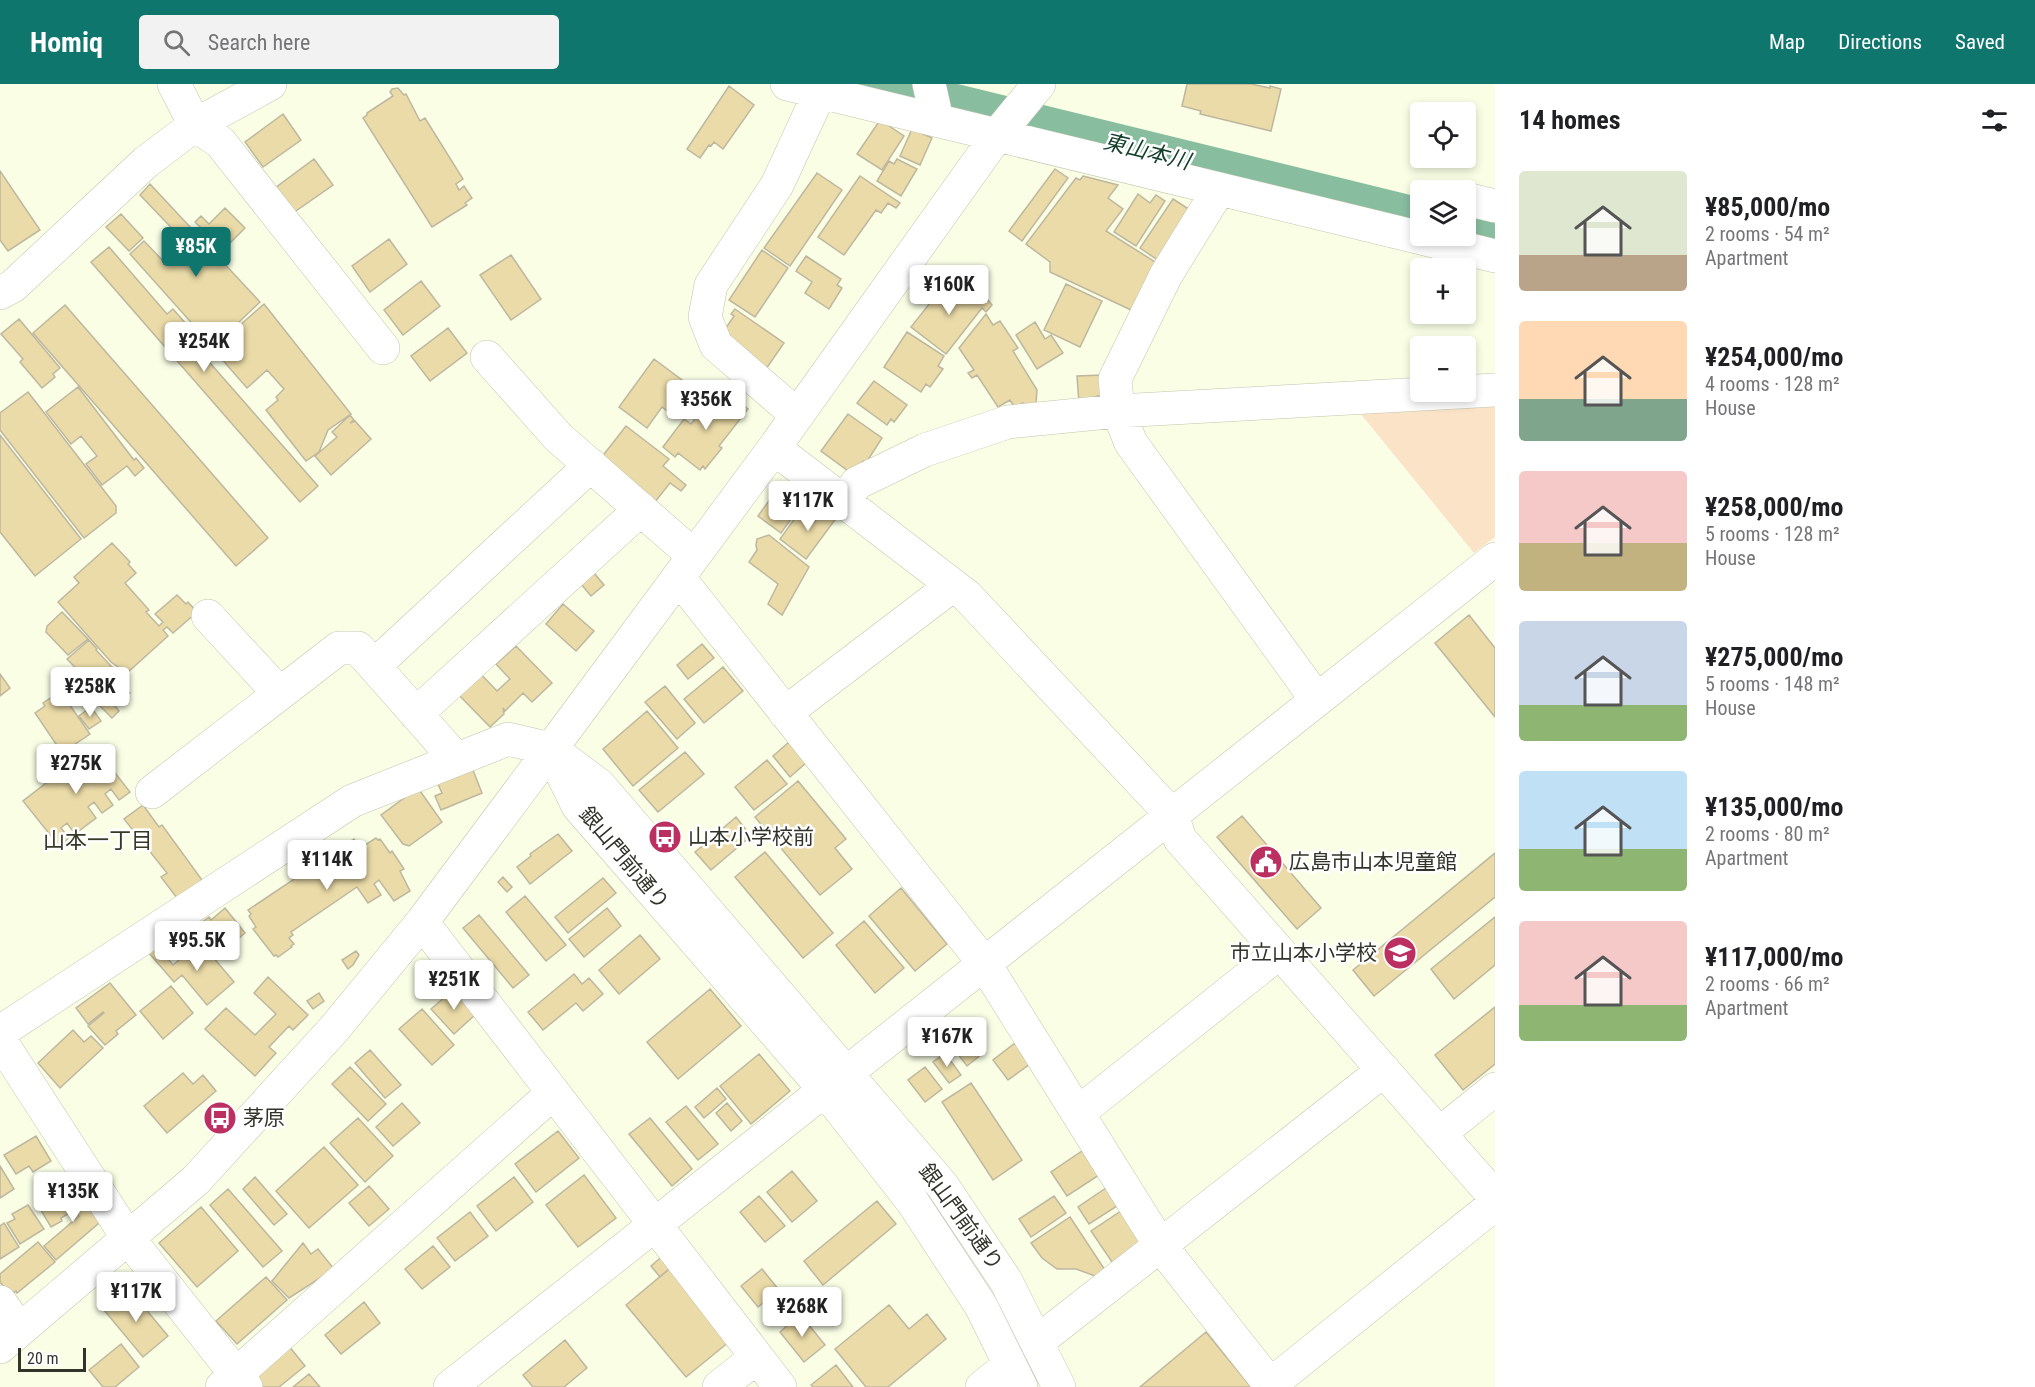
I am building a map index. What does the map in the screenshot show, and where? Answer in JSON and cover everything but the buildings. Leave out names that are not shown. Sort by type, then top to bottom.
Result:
[{"type":"street","points":[[174,84],[195,125],[220,142],[383,348]]},
{"type":"street","points":[[0,294],[13,286],[146,162],[195,125],[270,84]]},
{"type":"street","points":[[787,84],[937,120],[1000,131],[1219,189],[1495,256]]},
{"type":"street","points":[[930,84],[937,120]]},
{"type":"street","points":[[0,1302],[10,1338],[203,1172],[334,1029],[422,922],[774,448],[1000,131],[1033,91]]},
{"type":"street","points":[[797,415],[716,345],[705,317],[711,285],[777,185],[820,92]]},
{"type":"street","points":[[1219,189],[1166,275],[1115,379],[1118,411],[1131,443],[1317,700]]},
{"type":"street","points":[[1476,201],[1495,206]]},
{"type":"street","points":[[487,357],[558,437],[641,509],[686,567],[786,713],[984,963],[1160,1245],[1271,1386],[1495,1204]]},
{"type":"street","points":[[843,501],[857,483],[925,450],[1008,422],[1118,411],[1495,390]]},
{"type":"street","points":[[774,448],[967,596],[1172,815],[1180,839],[1495,1197]]},
{"type":"street","points":[[374,666],[591,465]]},
{"type":"street","points":[[416,714],[641,509]]},
{"type":"street","points":[[450,1387],[1317,700],[1492,567]]},
{"type":"street","points":[[786,713],[953,585]]},
{"type":"street","points":[[208,616],[279,693]]},
{"type":"street","points":[[152,792],[339,648],[358,648],[456,759]]},
{"type":"street","points":[[0,1032],[352,801],[508,738],[550,750]]},
{"type":"street","name":"銀山門前通り","points":[[550,750],[578,806],[835,1081],[942,1185],[1006,1281],[1059,1387]]},
{"type":"street","points":[[422,922],[780,1387]]},
{"type":"street","points":[[1078,1113],[1280,952]]},
{"type":"street","points":[[0,1040],[128,1238],[234,1383],[553,1093]]},
{"type":"street","points":[[1037,1342],[1383,1070]]},
{"type":"street","name":"銀山門前通り","points":[[835,1081],[981,1306],[1016,1376]]},
{"type":"street","points":[[1439,1134],[1495,1089]]},
{"type":"street","points":[[719,1387],[757,1357]]},
{"type":"street","points":[[982,1387],[1016,1376]]},
{"type":"shaded area","points":[[1495,403],[1495,537],[1474,553],[1356,408]]},
{"type":"waterway","name":"東山本川","points":[[874,84],[1410,216]]},
{"type":"waterway","name":"東山本川","points":[[1476,232],[1495,236]]},
{"type":"place","name":"山本小学校前","points":[[665,837]]},
{"type":"place","name":"広島市山本児童館","points":[[1266,862]]},
{"type":"place","name":"市立山本小学校","points":[[1400,953]]},
{"type":"place","name":"茅原","points":[[220,1118]]},
{"type":"district","name":"山本一丁目","points":[[98,840]]}]
